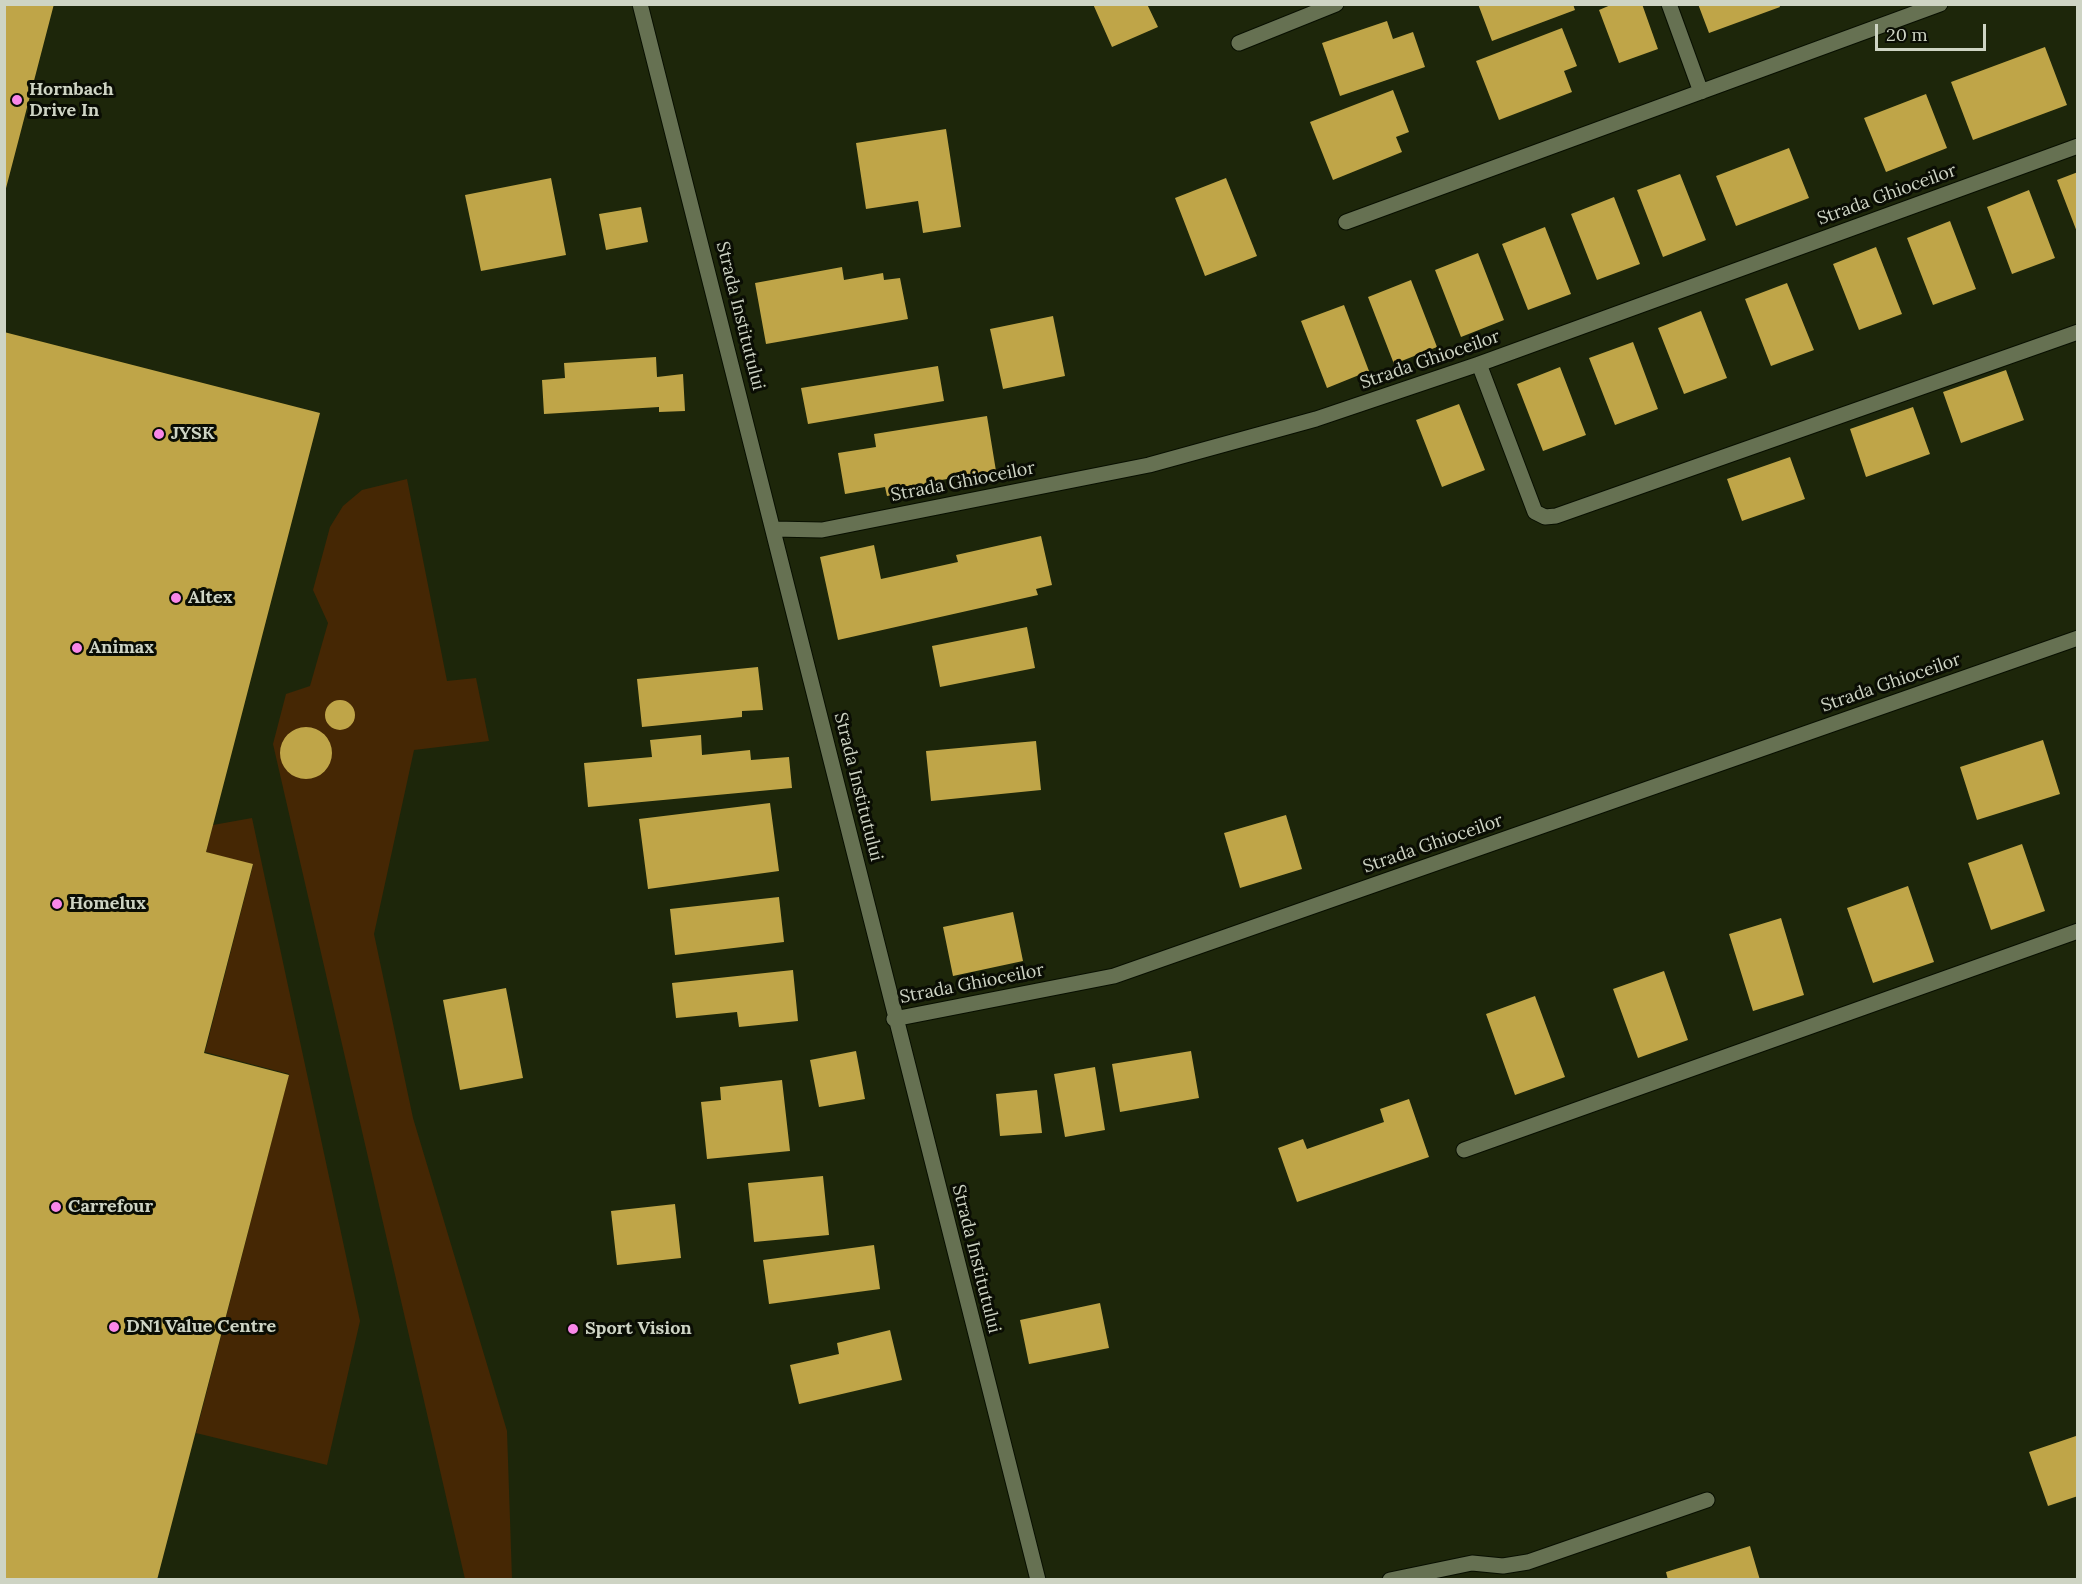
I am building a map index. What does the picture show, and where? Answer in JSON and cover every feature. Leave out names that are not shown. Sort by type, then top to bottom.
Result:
[{"type":"street","name":"Strada Institutului","points":[[640,4],[774,529],[894,1018],[1038,1580]]},
{"type":"street","points":[[1239,44],[1336,4]]},
{"type":"street","points":[[1669,4],[1701,92]]},
{"type":"street","points":[[1346,222],[1940,4]]},
{"type":"street","name":"Strada Ghioceilor","points":[[774,529],[822,530],[1149,465],[1316,419],[1479,364],[2078,146]]},
{"type":"street","points":[[1479,364],[1535,512],[1545,518],[2078,332]]},
{"type":"street","name":"Strada Ghioceilor","points":[[894,1018],[1114,976],[2078,638]]},
{"type":"street","points":[[1464,1150],[2078,931]]},
{"type":"street","points":[[1390,1580],[1472,1563],[1503,1566],[1528,1562],[1707,1500]]},
{"type":"shaded area","points":[[407,479],[447,681],[476,678],[489,741],[414,750],[374,934],[413,1118],[507,1431],[512,1579],[465,1579],[273,744],[286,694],[310,686],[328,623],[313,590],[330,527],[343,506],[362,490]]},
{"type":"shaded area","points":[[252,818],[360,1321],[327,1465],[196,1433],[289,1074],[205,1052],[253,865],[206,852],[213,825]]},
{"type":"building","name":"Hornbach Drive In","points":[[4,4],[54,4],[5,192],[4,192]]},
{"type":"building","points":[[1093,4],[1147,4],[1158,27],[1112,47]]},
{"type":"building","points":[[1478,4],[1573,4],[1575,10],[1492,41]]},
{"type":"building","points":[[1613,4],[1642,4],[1658,49],[1619,63],[1599,10]]},
{"type":"building","points":[[1698,4],[1779,4],[1780,7],[1709,33]]},
{"type":"building","points":[[1387,21],[1393,39],[1413,32],[1425,67],[1340,96],[1322,43]]},
{"type":"building","points":[[1562,28],[1577,66],[1564,71],[1572,92],[1499,120],[1476,61]]},
{"type":"building","points":[[2045,47],[2067,105],[1973,140],[1951,82]]},
{"type":"building","points":[[1393,90],[1409,132],[1396,137],[1402,152],[1333,180],[1310,122]]},
{"type":"building","points":[[1926,94],[1947,148],[1886,172],[1864,118]]},
{"type":"building","points":[[946,129],[961,227],[923,233],[918,201],[866,209],[856,143]]},
{"type":"building","points":[[1789,148],[1809,198],[1736,226],[1716,176]]},
{"type":"building","points":[[2078,172],[2078,232],[2077,232],[2057,180]]},
{"type":"building","points":[[1680,174],[1706,240],[1663,257],[1637,190]]},
{"type":"building","points":[[551,178],[566,255],[481,271],[465,195]]},
{"type":"building","points":[[1226,178],[1257,256],[1205,276],[1175,198]]},
{"type":"building","points":[[2029,190],[2055,258],[2012,274],[1987,207]]},
{"type":"building","points":[[1614,197],[1640,264],[1597,280],[1571,214]]},
{"type":"building","points":[[641,207],[648,242],[606,250],[599,214]]},
{"type":"building","points":[[1950,221],[1976,289],[1933,305],[1907,238]]},
{"type":"building","points":[[1545,227],[1571,294],[1528,310],[1502,244]]},
{"type":"building","points":[[1876,247],[1902,314],[1859,330],[1833,264]]},
{"type":"building","points":[[1478,253],[1504,320],[1461,337],[1435,270]]},
{"type":"building","points":[[842,267],[844,280],[883,273],[884,280],[900,278],[908,319],[766,344],[755,283]]},
{"type":"building","points":[[1411,280],[1437,347],[1394,364],[1368,297]]},
{"type":"building","points":[[1787,283],[1814,350],[1771,366],[1745,299]]},
{"type":"building","points":[[1344,305],[1369,371],[1327,388],[1301,321]]},
{"type":"building","points":[[1701,311],[1727,378],[1684,394],[1658,328]]},
{"type":"building","points":[[1053,316],[1065,376],[1003,389],[990,329]]},
{"type":"building","name":"DN1 Value Centre","points":[[4,332],[320,413],[206,852],[253,864],[204,1053],[289,1075],[157,1580],[4,1580]]},
{"type":"building","points":[[1633,342],[1658,409],[1615,425],[1589,358]]},
{"type":"building","points":[[656,357],[657,377],[683,374],[685,411],[659,412],[659,407],[544,414],[542,380],[565,378],[564,363]]},
{"type":"building","points":[[938,366],[944,401],[808,424],[801,388]]},
{"type":"building","points":[[1560,367],[1586,435],[1543,451],[1517,384]]},
{"type":"building","points":[[2006,370],[2024,420],[1961,443],[1943,392]]},
{"type":"building","points":[[1459,404],[1485,470],[1442,487],[1416,420]]},
{"type":"building","points":[[1913,407],[1930,454],[1866,477],[1850,429]]},
{"type":"building","points":[[987,416],[996,471],[935,481],[936,487],[887,496],[885,487],[845,494],[838,453],[876,447],[874,434]]},
{"type":"building","points":[[1790,457],[1805,499],[1742,521],[1727,479]]},
{"type":"building","points":[[1041,536],[1052,585],[1036,589],[1038,595],[838,640],[820,557],[874,545],[881,579],[958,562],[956,555]]},
{"type":"building","points":[[1027,627],[1035,668],[940,687],[932,646]]},
{"type":"building","points":[[758,667],[763,710],[742,711],[742,717],[642,727],[637,679]]},
{"type":"building","points":[[340,700],[351,704],[355,715],[351,726],[340,730],[329,726],[325,715],[329,704]]},
{"type":"building","points":[[306,727],[316,729],[324,735],[330,743],[332,753],[330,763],[324,771],[316,777],[306,779],[296,777],[288,771],[282,763],[280,753],[282,743],[288,735],[296,729]]},
{"type":"building","points":[[701,735],[702,755],[750,750],[751,760],[789,757],[792,788],[588,807],[584,763],[652,757],[650,740]]},
{"type":"building","points":[[2043,740],[2060,794],[1977,820],[1960,767]]},
{"type":"building","points":[[1036,741],[1041,790],[931,801],[926,751]]},
{"type":"building","points":[[770,803],[779,871],[648,889],[639,819]]},
{"type":"building","points":[[1286,815],[1302,869],[1240,888],[1224,833]]},
{"type":"building","points":[[2022,844],[2045,911],[1991,930],[1968,863]]},
{"type":"building","points":[[1908,886],[1934,962],[1873,983],[1847,908]]},
{"type":"building","points":[[779,897],[784,942],[675,955],[670,909]]},
{"type":"building","points":[[1013,912],[1023,961],[953,976],[943,927]]},
{"type":"building","points":[[1781,918],[1804,995],[1753,1011],[1729,934]]},
{"type":"building","points":[[793,970],[798,1021],[739,1027],[737,1012],[676,1018],[672,983]]},
{"type":"building","points":[[1664,971],[1688,1040],[1638,1058],[1613,989]]},
{"type":"building","points":[[506,988],[523,1078],[460,1090],[443,1000]]},
{"type":"building","points":[[1535,996],[1565,1077],[1515,1095],[1486,1014]]},
{"type":"building","points":[[856,1051],[865,1099],[819,1107],[810,1060]]},
{"type":"building","points":[[1191,1051],[1199,1098],[1120,1112],[1112,1064]]},
{"type":"building","points":[[1095,1067],[1105,1130],[1065,1137],[1054,1074]]},
{"type":"building","points":[[782,1080],[790,1151],[707,1159],[701,1102],[721,1100],[720,1087]]},
{"type":"building","points":[[1037,1090],[1042,1133],[1000,1136],[996,1094]]},
{"type":"building","points":[[1409,1099],[1429,1157],[1297,1202],[1278,1148],[1303,1139],[1307,1149],[1384,1122],[1380,1109]]},
{"type":"building","points":[[823,1176],[829,1235],[754,1242],[748,1183]]},
{"type":"building","points":[[675,1204],[681,1258],[617,1265],[611,1211]]},
{"type":"building","points":[[874,1245],[880,1289],[769,1304],[763,1260]]},
{"type":"building","points":[[1100,1303],[1109,1348],[1029,1364],[1020,1320]]},
{"type":"building","points":[[890,1330],[902,1380],[799,1404],[790,1365],[839,1354],[837,1343]]},
{"type":"building","points":[[2076,1436],[2078,1496],[2048,1506],[2029,1452]]},
{"type":"building","points":[[1750,1546],[1760,1580],[1668,1580],[1666,1572]]},
{"type":"place","name":"Hornbach Drive In","points":[[17,100]]},
{"type":"place","name":"JYSK","points":[[159,434]]},
{"type":"place","name":"Altex","points":[[176,598]]},
{"type":"place","name":"Animax","points":[[77,648]]},
{"type":"place","name":"Homelux","points":[[57,904]]},
{"type":"place","name":"Carrefour","points":[[56,1207]]},
{"type":"place","name":"DN1 Value Centre","points":[[114,1327]]},
{"type":"place","name":"Sport Vision","points":[[573,1329]]}]
